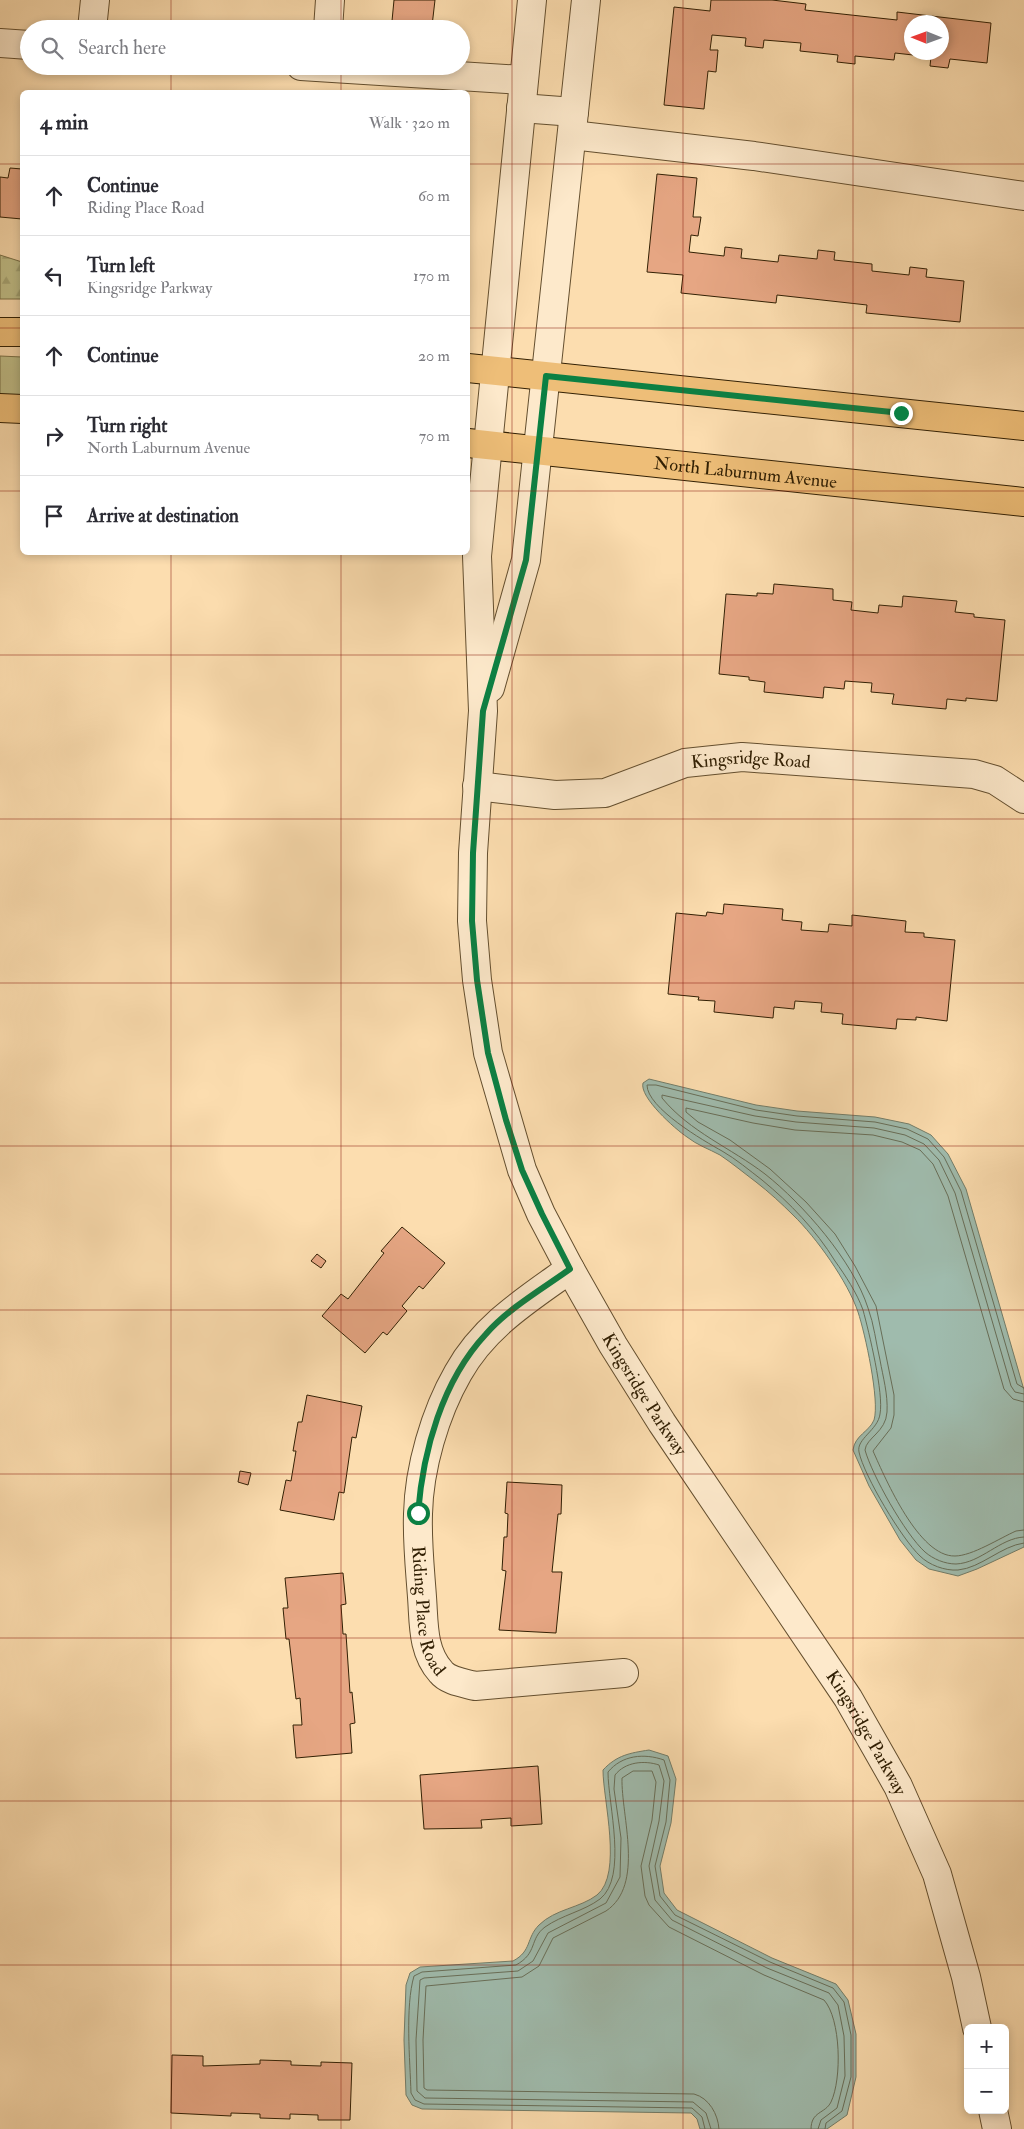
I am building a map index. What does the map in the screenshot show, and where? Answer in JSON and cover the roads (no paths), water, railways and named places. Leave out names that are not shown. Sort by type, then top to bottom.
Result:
[{"type":"main road","points":[[0,332],[20,332]]},
{"type":"main road","points":[[470,368],[1024,426]]},
{"type":"main road","points":[[0,408],[20,409]]},
{"type":"main road","name":"North Laburnum Avenue","points":[[477,444],[1024,502]]},
{"type":"street","points":[[93,20],[95,0]]},
{"type":"street","points":[[329,20],[330,0]]},
{"type":"street","name":"Kingsridge Parkway","points":[[532,0],[494,371],[477,444],[477,556],[483,711],[477,786],[472,921],[477,980],[488,1053],[522,1170],[570,1269],[613,1344],[658,1416],[848,1698],[898,1786],[937,1874],[966,1977],[976,2024]]},
{"type":"street","name":"Kingsridge Parkway","points":[[483,711],[526,560],[586,0]]},
{"type":"street","points":[[0,43],[20,44]]},
{"type":"street","points":[[443,75],[523,80]]},
{"type":"street","points":[[521,108],[573,124],[754,156],[1024,196]]},
{"type":"street","name":"Kingsridge Road","points":[[477,786],[555,795],[605,793],[685,763],[742,757],[974,774],[995,780],[1024,799]]},
{"type":"street","name":"Riding Place Road","points":[[570,1269],[503,1318],[486,1333],[457,1374],[446,1398],[425,1461],[419,1497],[418,1543],[425,1639],[430,1658],[442,1674],[458,1682],[475,1686],[624,1673]]},
{"type":"street","points":[[994,2114],[997,2129]]},
{"type":"water","points":[[649,1079],[756,1105],[797,1111],[875,1117],[909,1124],[931,1135],[948,1154],[966,1189],[1024,1390],[1024,1547],[958,1576],[929,1569],[916,1560],[900,1540],[869,1486],[853,1450],[856,1441],[874,1420],[875,1398],[864,1335],[858,1312],[847,1287],[811,1235],[780,1202],[720,1155],[682,1133],[659,1112],[646,1096],[643,1089],[643,1083]]},
{"type":"water","points":[[649,1750],[668,1756],[676,1779],[671,1823],[660,1866],[664,1893],[677,1910],[772,1958],[836,1984],[848,2000],[856,2034],[856,2077],[847,2115],[827,2129],[700,2129],[697,2119],[691,2113],[422,2109],[412,2105],[406,2095],[404,2040],[406,1985],[410,1973],[420,1967],[513,1961],[523,1953],[535,1930],[545,1920],[597,1895],[605,1885],[609,1871],[610,1854],[603,1770],[613,1761],[624,1756]]}]
